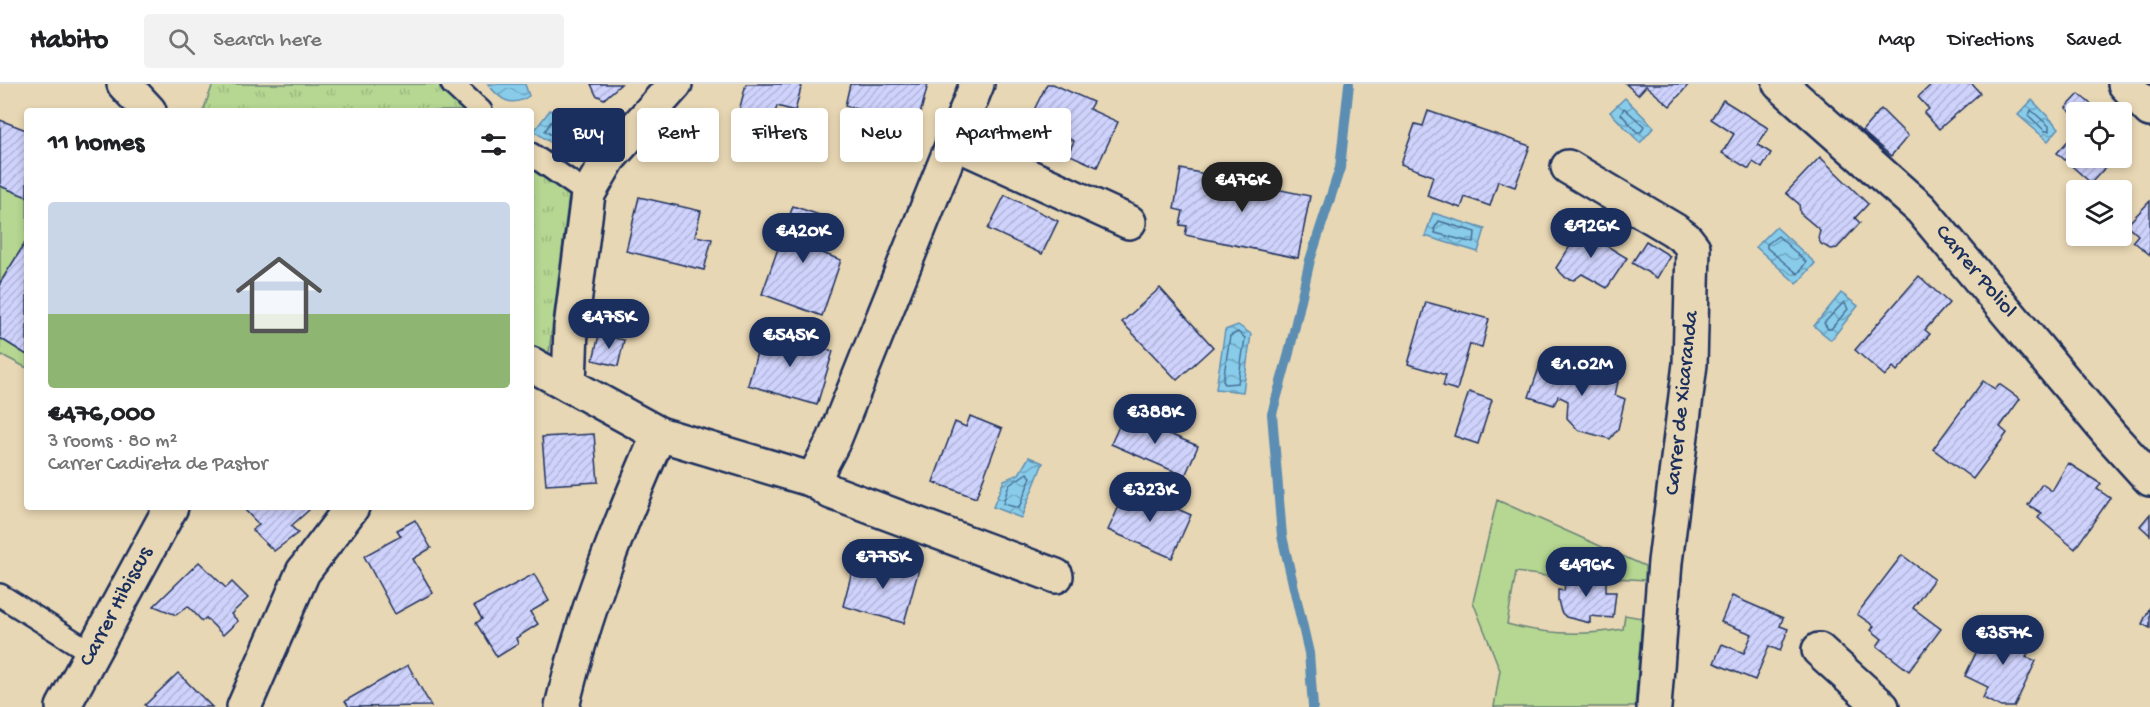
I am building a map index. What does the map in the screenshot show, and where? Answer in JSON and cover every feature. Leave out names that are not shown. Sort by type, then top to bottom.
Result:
[{"type":"street","points":[[124,84],[146,108]]},
{"type":"street","points":[[569,385],[571,327],[588,194],[609,158],[675,84]]},
{"type":"street","points":[[967,108],[977,84]]},
{"type":"street","name":"Carrer Poliol","points":[[1780,84],[1922,208],[2110,435],[2150,479]]},
{"type":"street","points":[[2125,84],[2150,110]]},
{"type":"street","points":[[813,480],[834,440],[945,162]]},
{"type":"street","points":[[997,162],[1129,222]]},
{"type":"street","name":"Carrer de Xicaranda","points":[[1568,167],[1674,230],[1693,248],[1690,364],[1665,562],[1654,707]]},
{"type":"street","points":[[534,366],[659,434],[813,480],[831,492],[1056,576]]},
{"type":"street","points":[[562,707],[586,620],[606,560],[659,434]]},
{"type":"street","name":"Carrer Hibiscus","points":[[63,707],[169,510]]},
{"type":"street","points":[[244,707],[303,572],[350,510]]},
{"type":"street","points":[[1819,650],[1882,707]]},
{"type":"lane","points":[[452,84],[478,108]]},
{"type":"lane","points":[[534,156],[588,194]]},
{"type":"lane","points":[[0,595],[92,652]]},
{"type":"green space","points":[[213,84],[443,84],[471,108],[204,108]]},
{"type":"green space","points":[[534,165],[569,195],[548,360],[534,352]]},
{"type":"green space","points":[[0,186],[24,196],[24,245],[0,283]]},
{"type":"green space","points":[[0,338],[24,353],[24,366],[0,354]]},
{"type":"green space","points":[[1497,500],[1645,566],[1645,580],[1616,578],[1616,563],[1563,560],[1561,578],[1516,572],[1507,624],[1550,632],[1593,633],[1623,629],[1625,615],[1642,618],[1635,707],[1494,707],[1500,670],[1473,602]]},
{"type":"water","points":[[488,84],[525,84],[529,96],[523,100],[511,102],[502,98]]},
{"type":"water","points":[[1625,98],[1654,127],[1640,143],[1610,112]]},
{"type":"water","points":[[2032,100],[2059,128],[2048,141],[2018,115]]},
{"type":"water","points":[[550,110],[552,111],[552,143],[534,131]]},
{"type":"water","points":[[1433,213],[1485,229],[1478,252],[1425,236]]},
{"type":"water","points":[[1776,227],[1815,263],[1797,284],[1756,247]]},
{"type":"water","points":[[1841,293],[1858,306],[1831,340],[1814,326]]},
{"type":"water","points":[[1238,325],[1251,334],[1243,392],[1216,389],[1225,330]]},
{"type":"water","points":[[1029,457],[1043,463],[1021,518],[993,507],[1004,480],[1019,474]]},
{"type":"building","points":[[591,84],[621,84],[604,99],[596,95]]},
{"type":"building","points":[[746,84],[802,84],[796,108],[777,106],[776,108],[740,108]]},
{"type":"building","points":[[850,84],[928,84],[922,108],[845,106]]},
{"type":"building","points":[[1047,84],[1053,84],[1093,102],[1089,109],[1118,122],[1097,167],[1071,155],[1074,141],[1071,140],[1071,108],[1035,108]]},
{"type":"building","points":[[1626,84],[1689,84],[1670,106],[1646,86],[1638,95]]},
{"type":"building","points":[[1932,84],[1972,84],[1980,93],[1939,129],[1924,113],[1929,109],[1918,97]]},
{"type":"building","points":[[2079,94],[2088,102],[2072,102]]},
{"type":"building","points":[[1723,100],[1768,128],[1758,145],[1771,153],[1762,168],[1753,162],[1749,169],[1722,153],[1734,134],[1711,119]]},
{"type":"building","points":[[1881,109],[1908,136],[1891,156],[1862,131]]},
{"type":"building","points":[[1428,111],[1530,146],[1515,187],[1498,181],[1490,206],[1465,197],[1461,208],[1427,196],[1433,176],[1401,164],[1415,124],[1423,126]]},
{"type":"building","points":[[0,120],[24,129],[24,196],[0,186]]},
{"type":"building","points":[[2066,143],[2066,161],[2057,153]]},
{"type":"building","points":[[1820,157],[1868,204],[1855,218],[1860,223],[1837,248],[1831,249],[1821,244],[1818,238],[1820,230],[1800,213],[1799,204],[1786,193]]},
{"type":"building","points":[[2074,168],[2105,168],[2094,180],[2088,180]]},
{"type":"building","points":[[1181,169],[1310,196],[1298,258],[1185,235],[1187,226],[1180,225],[1183,211],[1174,209]]},
{"type":"building","points":[[1005,195],[1058,221],[1042,254],[988,229]]},
{"type":"building","points":[[639,197],[701,211],[695,236],[712,239],[704,270],[626,251]]},
{"type":"building","points":[[2150,201],[2150,255],[2133,241],[2138,235],[2132,230],[2132,220]]},
{"type":"building","points":[[793,206],[834,220],[822,253],[841,260],[822,316],[762,294]]},
{"type":"building","points":[[1587,220],[1592,224],[1597,240],[1627,258],[1607,288],[1582,274],[1574,280],[1566,278],[1556,268]]},
{"type":"building","points":[[1646,241],[1670,256],[1657,278],[1632,263]]},
{"type":"building","points":[[24,245],[24,353],[0,338],[0,283]]},
{"type":"building","points":[[1919,276],[1949,303],[1925,330],[1930,334],[1897,371],[1893,367],[1885,376],[1855,350]]},
{"type":"building","points":[[1160,288],[1213,347],[1177,380],[1122,322]]},
{"type":"building","points":[[1426,302],[1489,319],[1482,347],[1470,344],[1457,390],[1443,386],[1446,375],[1408,364]]},
{"type":"building","points":[[763,331],[833,351],[817,405],[748,385]]},
{"type":"building","points":[[599,335],[624,340],[618,366],[593,360]]},
{"type":"building","points":[[1574,360],[1604,370],[1601,377],[1618,382],[1615,395],[1625,399],[1618,429],[1610,439],[1578,430],[1567,418],[1568,401],[1558,396],[1554,405],[1529,397],[1540,365],[1570,373]]},
{"type":"building","points":[[1983,381],[1995,389],[1999,384],[2020,399],[2000,427],[2007,433],[1973,479],[1933,449]]},
{"type":"building","points":[[1469,392],[1492,400],[1478,444],[1454,436]]},
{"type":"building","points":[[1124,415],[1198,446],[1185,476],[1111,444]]},
{"type":"building","points":[[970,416],[1002,429],[976,498],[933,482],[955,422],[966,427]]},
{"type":"building","points":[[594,434],[598,482],[546,485],[542,437]]},
{"type":"building","points":[[2068,463],[2101,484],[2097,489],[2110,498],[2075,549],[2038,518],[2042,513],[2028,505],[2042,484],[2052,491]]},
{"type":"building","points":[[1128,487],[1191,515],[1172,558],[1108,530]]},
{"type":"building","points":[[245,510],[309,510],[291,526],[298,533],[274,551],[252,530],[259,525]]},
{"type":"building","points":[[2150,514],[2150,535],[2140,526]]},
{"type":"building","points":[[415,520],[431,548],[413,559],[433,593],[395,614],[364,556],[401,536],[397,530]]},
{"type":"building","points":[[1902,555],[1934,579],[1913,608],[1941,629],[1909,671],[1877,646],[1882,639],[1871,630],[1874,626],[1857,614]]},
{"type":"building","points":[[895,558],[920,565],[904,623],[843,606],[854,564],[891,574]]},
{"type":"building","points":[[199,562],[226,588],[232,582],[248,598],[231,614],[238,621],[223,635],[206,618],[202,621],[188,606],[176,615],[154,606]]},
{"type":"building","points":[[534,574],[549,601],[530,612],[538,624],[516,638],[518,644],[497,657],[476,623],[482,619],[474,606]]},
{"type":"building","points":[[1566,575],[1606,577],[1606,592],[1616,592],[1613,618],[1590,616],[1590,623],[1566,617],[1561,612],[1558,590],[1564,591]]},
{"type":"building","points":[[1732,596],[1783,618],[1780,626],[1788,629],[1780,651],[1769,646],[1755,680],[1714,663],[1722,644],[1744,653],[1752,634],[1721,622]]},
{"type":"building","points":[[2150,607],[2150,628],[2142,624]]},
{"type":"building","points":[[2005,623],[2036,638],[2026,657],[2036,661],[2014,707],[2001,707],[1983,698],[1988,687],[1965,676],[1984,636],[1996,642]]},
{"type":"building","points":[[408,665],[431,706],[349,707],[345,701]]},
{"type":"building","points":[[178,673],[212,707],[147,707],[145,705]]},
{"type":"waterway","points":[[1313,707],[1309,653],[1282,536],[1272,414],[1289,353],[1310,260],[1340,168],[1349,84]]}]
